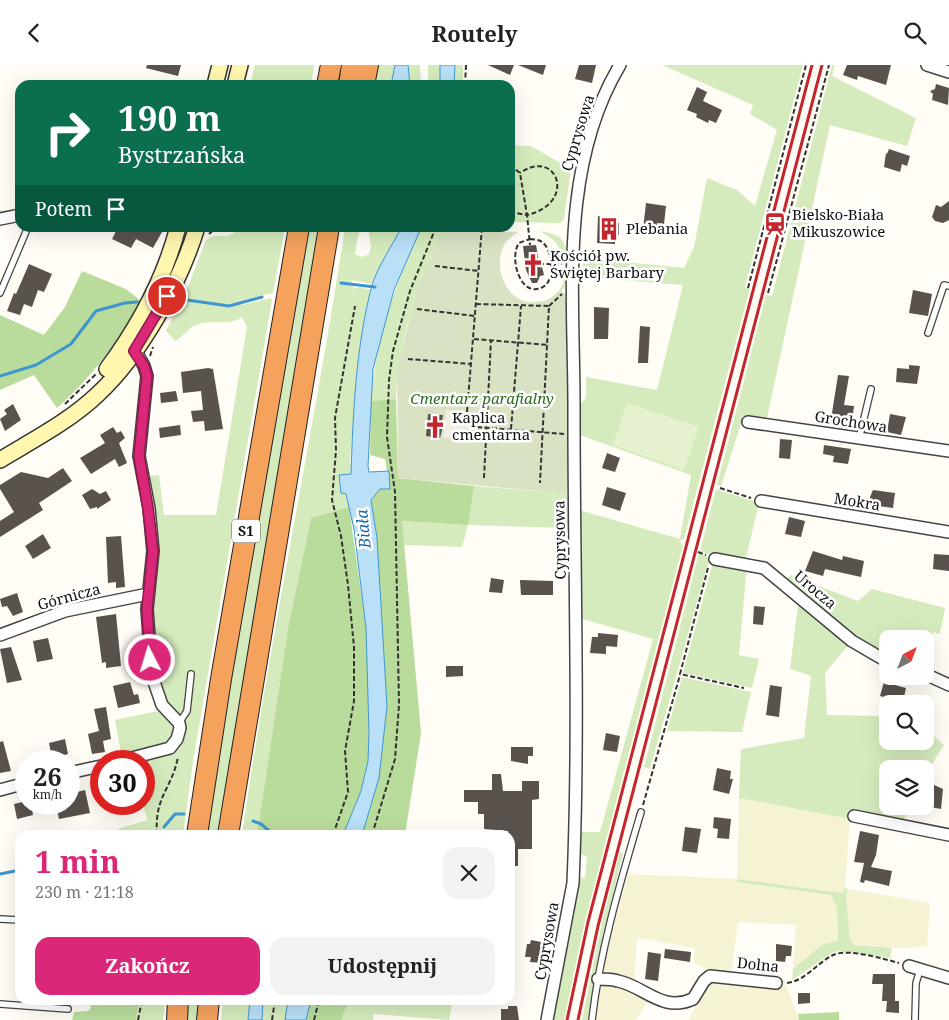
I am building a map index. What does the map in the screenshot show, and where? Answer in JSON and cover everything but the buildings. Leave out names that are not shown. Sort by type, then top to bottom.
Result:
[{"type":"highway","points":[[328,80],[330,65]]},
{"type":"highway","points":[[350,80],[352,65]]},
{"type":"highway","points":[[365,80],[368,65]]},
{"type":"highway","name":"S1","points":[[198,830],[219,689],[298,232]]},
{"type":"highway","name":"S1","points":[[229,830],[329,232]]},
{"type":"highway","points":[[177,1020],[178,1005]]},
{"type":"highway","points":[[207,1020],[208,1005]]},
{"type":"main road","points":[[216,80],[220,65]]},
{"type":"main road","points":[[236,80],[240,65]]},
{"type":"main road","points":[[133,343],[162,277],[176,232]]},
{"type":"main road","points":[[0,460],[75,413],[98,395],[174,285],[195,232]]},
{"type":"street","name":"Cyprysowa","points":[[547,1020],[574,870],[572,434],[574,265],[577,199],[583,163],[601,104],[619,65]]},
{"type":"street","points":[[927,65],[949,72]]},
{"type":"street","points":[[0,219],[15,216]]},
{"type":"street","points":[[133,343],[147,376],[139,456],[153,551],[152,575],[148,594],[148,628],[152,676],[162,705],[179,723],[179,733],[174,744],[164,750],[155,752]]},
{"type":"street","name":"Grochowa","points":[[748,422],[949,451]]},
{"type":"street","name":"Mokra","points":[[761,501],[949,532]]},
{"type":"street","name":"Urocza","points":[[716,559],[764,568],[852,641],[879,656]]},
{"type":"street","name":"Górnicza","points":[[0,635],[66,611],[148,594]]},
{"type":"street","points":[[934,678],[949,685]]},
{"type":"street","points":[[0,790],[15,786]]},
{"type":"street","points":[[854,816],[949,835]]},
{"type":"street","points":[[909,966],[949,979]]},
{"type":"street","name":"Dolna","points":[[598,979],[619,981],[659,1000],[683,1001],[693,999],[704,981],[710,976],[776,983]]},
{"type":"lane","points":[[0,293],[26,232]]},
{"type":"lane","points":[[928,333],[944,285],[949,286]]},
{"type":"lane","points":[[859,439],[871,389]]},
{"type":"lane","points":[[179,723],[187,711],[191,674]]},
{"type":"lane","points":[[592,1020],[598,979],[611,921],[640,812]]},
{"type":"lane","points":[[0,919],[15,920]]},
{"type":"lane","points":[[915,1020],[916,983],[920,971]]},
{"type":"lane","points":[[0,1004],[68,1009]]},
{"type":"path","points":[[464,80],[466,65]]},
{"type":"path","points":[[748,288],[806,65]]},
{"type":"path","points":[[768,293],[829,65]]},
{"type":"path","points":[[515,213],[527,215],[541,211],[553,202],[556,196],[558,180],[551,170],[540,165],[533,166],[520,173]]},
{"type":"path","points":[[515,169],[520,173],[530,245]]},
{"type":"path","points":[[374,830],[395,759],[399,713],[395,492],[387,437],[388,380],[393,351],[410,291],[434,232]]},
{"type":"path","points":[[468,412],[482,232]]},
{"type":"path","points":[[530,239],[540,241],[545,244],[550,262],[552,273],[546,285],[531,289],[522,284],[516,249],[519,243],[530,239]]},
{"type":"path","points":[[539,264],[550,262],[574,265]]},
{"type":"path","points":[[435,266],[479,271]]},
{"type":"path","points":[[476,304],[549,306],[549,345],[540,483]]},
{"type":"path","points":[[335,830],[348,792],[345,751],[354,701],[354,647],[341,536],[332,500],[336,449],[334,418],[355,305]]},
{"type":"path","points":[[511,429],[521,306]]},
{"type":"path","points":[[417,309],[475,316]]},
{"type":"path","points":[[473,339],[549,345]]},
{"type":"path","points":[[484,478],[491,340]]},
{"type":"path","points":[[408,359],[471,364]]},
{"type":"path","points":[[58,409],[100,369]]},
{"type":"path","points":[[514,395],[545,398]]},
{"type":"path","points":[[477,427],[572,434]]},
{"type":"path","points":[[720,488],[761,501]]},
{"type":"path","points":[[640,812],[709,567],[716,559]]},
{"type":"path","points":[[680,674],[744,688]]},
{"type":"path","points":[[157,830],[158,802],[178,755],[174,744]]},
{"type":"path","name":"Dolna","points":[[776,983],[793,983],[838,953],[878,957],[909,966]]},
{"type":"path","points":[[138,1020],[141,1005]]},
{"type":"path","points":[[272,1020],[274,1005]]},
{"type":"path","points":[[314,1020],[318,1005]]},
{"type":"shaded area","points":[[446,410],[470,412],[477,425],[477,430],[463,429],[462,440],[443,438]]},
{"type":"shaded area","points":[[739,798],[850,819],[845,888],[842,893],[737,879]]},
{"type":"shaded area","points":[[628,874],[737,879],[737,882],[831,895],[837,906],[838,941],[823,944],[793,969],[796,925],[738,922],[731,975],[715,973],[693,962],[695,948],[637,938],[634,986],[604,974],[603,968]]},
{"type":"shaded area","points":[[848,889],[930,903],[927,947],[892,948],[855,945],[850,940],[846,896]]},
{"type":"shaded area","points":[[719,979],[786,985],[799,1020],[689,1020],[696,1005],[692,1002],[706,983]]},
{"type":"shaded area","points":[[618,983],[650,1000],[635,1020],[594,1020],[601,987],[604,984]]},
{"type":"green space","points":[[255,65],[314,65],[312,80],[251,80]]},
{"type":"green space","points":[[376,65],[395,65],[392,80],[373,80]]},
{"type":"green space","points":[[408,65],[420,65],[421,80],[410,80]]},
{"type":"green space","points":[[428,65],[440,65],[440,80],[428,80]]},
{"type":"green space","points":[[455,65],[463,65],[463,80],[454,80]]},
{"type":"green space","points":[[662,65],[803,65],[745,287],[750,288],[684,539],[679,541],[683,545],[585,921],[564,1020],[552,1020],[577,877],[585,878],[587,857],[579,853],[579,832],[600,832],[653,639],[579,618],[579,510],[680,539],[691,475],[580,435],[581,403],[586,398],[586,377],[657,390],[683,285],[582,277],[583,258],[684,268],[694,247],[707,178],[737,190],[755,206],[777,130],[750,114],[753,105]]},
{"type":"green space","points":[[832,65],[835,65],[832,76],[916,118],[907,146],[830,125],[767,418],[747,416],[744,424],[741,424],[721,486],[717,485],[766,295],[772,296]]},
{"type":"green space","points":[[515,145],[531,146],[571,169],[564,219],[560,223],[515,222]]},
{"type":"green space","points":[[540,231],[559,237],[566,249],[565,287],[547,305],[520,300],[537,302],[547,300],[555,295],[563,282],[565,266],[560,250],[554,241]]},
{"type":"green space","points":[[236,232],[284,232],[273,293],[239,301],[242,305],[271,298],[272,300],[193,761],[184,830],[118,830],[147,820],[146,815],[155,815],[155,756],[166,754],[188,717],[189,710],[180,716],[164,702],[155,677],[146,476],[159,475],[164,515],[216,515],[247,327],[242,317],[232,321],[200,324],[192,327],[175,341],[166,331],[189,284],[206,240],[214,236],[228,236]]},
{"type":"green space","points":[[306,232],[321,232],[222,830],[205,830]]},
{"type":"green space","points":[[344,232],[360,232],[355,254],[362,257],[369,254],[371,246],[369,232],[399,232],[373,284],[351,280],[354,289],[359,287],[372,290],[361,341],[350,458],[351,474],[340,475],[349,507],[311,518],[288,628],[258,830],[243,830],[266,683]]},
{"type":"green space","points":[[419,232],[440,232],[425,271],[405,334],[396,399],[371,401],[373,378],[382,334],[403,270]]},
{"type":"green space","name":"Cmentarz parafialny","points":[[440,232],[518,232],[505,243],[500,256],[500,268],[508,289],[524,301],[535,303],[547,300],[560,290],[570,298],[569,494],[398,478],[397,368],[417,290]]},
{"type":"green space","points":[[82,271],[126,289],[141,301],[114,345],[82,384],[57,408],[34,375],[0,390],[0,315],[44,335],[65,307]]},
{"type":"green space","points":[[396,399],[398,478],[474,486],[468,525],[402,521],[421,733],[406,830],[363,830],[379,778],[387,706],[377,538],[371,500],[380,489],[390,488],[385,459],[370,455],[371,401]]},
{"type":"green space","points":[[627,403],[699,427],[684,470],[613,445]]},
{"type":"green space","points":[[474,486],[569,494],[570,528],[468,525],[462,547],[403,545],[402,521],[467,525]]},
{"type":"green space","points":[[716,489],[759,503],[745,562],[714,557],[700,551]]},
{"type":"green space","points":[[349,507],[366,628],[368,761],[361,791],[345,830],[258,830],[288,628],[311,518]]},
{"type":"green space","points":[[699,553],[711,558],[650,769],[644,767]]},
{"type":"green space","points":[[713,562],[747,565],[739,655],[759,659],[752,688],[683,673]]},
{"type":"green space","points":[[790,575],[858,601],[872,589],[945,608],[940,634],[934,632],[934,630],[879,630],[879,655],[868,650],[786,582]]},
{"type":"green space","points":[[799,597],[850,643],[825,673],[827,715],[879,716],[879,750],[934,750],[934,736],[944,745],[934,761],[879,760],[879,815],[906,815],[904,824],[850,819],[739,798],[741,749],[804,738],[811,676],[790,669]]},
{"type":"green space","points":[[682,677],[751,692],[742,732],[667,731]]},
{"type":"green space","points":[[163,710],[176,728],[170,743],[148,750],[121,750],[115,720]]},
{"type":"green space","points":[[620,852],[623,853],[596,969],[588,1020],[582,1020],[601,927]]},
{"type":"green space","points":[[737,879],[842,893],[845,888],[848,889],[846,896],[850,940],[855,945],[892,948],[890,958],[839,951],[832,953],[792,980],[793,969],[823,944],[838,941],[837,907],[831,895],[737,882]]},
{"type":"green space","points":[[91,1005],[138,1005],[136,1020],[72,1020],[74,1012],[88,1011],[91,1008]]},
{"type":"green space","points":[[138,1005],[164,1005],[163,1020],[136,1020]]},
{"type":"green space","points":[[184,1005],[202,1005],[200,1020],[183,1020]]},
{"type":"green space","points":[[222,1005],[250,1005],[248,1020],[221,1020]]},
{"type":"green space","points":[[263,1005],[287,1005],[285,1020],[262,1020]]},
{"type":"green space","points":[[310,1005],[347,1005],[341,1020],[306,1020]]},
{"type":"green space","points":[[347,1005],[452,1005],[449,1020],[374,1014],[373,1020],[341,1020]]},
{"type":"green space","points":[[839,1012],[839,1020],[799,1020],[798,1014]]},
{"type":"water","points":[[395,65],[408,65],[410,80],[392,80]]},
{"type":"water","points":[[440,65],[455,65],[454,80],[440,80]]},
{"type":"water","name":"Biała","points":[[399,232],[419,232],[394,290],[373,369],[368,466],[369,472],[389,471],[390,489],[380,489],[371,500],[377,538],[387,706],[379,778],[363,830],[345,830],[361,791],[368,761],[369,733],[366,628],[354,529],[346,494],[341,493],[339,475],[351,474],[354,403],[362,331],[372,285],[381,263]]},
{"type":"water","points":[[250,1005],[263,1005],[262,1020],[248,1020]]},
{"type":"water","points":[[287,1005],[310,1005],[306,1020],[285,1020]]},
{"type":"waterway","points":[[341,283],[375,287]]},
{"type":"waterway","points":[[187,300],[229,306],[262,297]]},
{"type":"waterway","points":[[0,376],[36,365],[71,344],[96,311],[125,303],[137,302]]},
{"type":"waterway","points":[[164,827],[175,814],[184,814]]},
{"type":"waterway","points":[[253,821],[261,824],[268,830]]},
{"type":"waterway","points":[[0,874],[15,871]]},
{"type":"railway","points":[[567,1020],[588,922],[812,65]]},
{"type":"railway","points":[[578,1020],[598,926],[822,65]]},
{"type":"place","name":"Bielsko-Biała Mikuszowice","points":[[775,224]]},
{"type":"place","name":"Plebania","points":[[609,229]]},
{"type":"place","name":"Kościół pw. Świętej Barbary","points":[[533,265]]},
{"type":"place","name":"Kaplica cmentarna","points":[[435,427]]},
{"type":"route","points":[[150,660],[147,609],[153,551],[139,456],[147,376],[142,362],[134,351],[167,296]]}]
